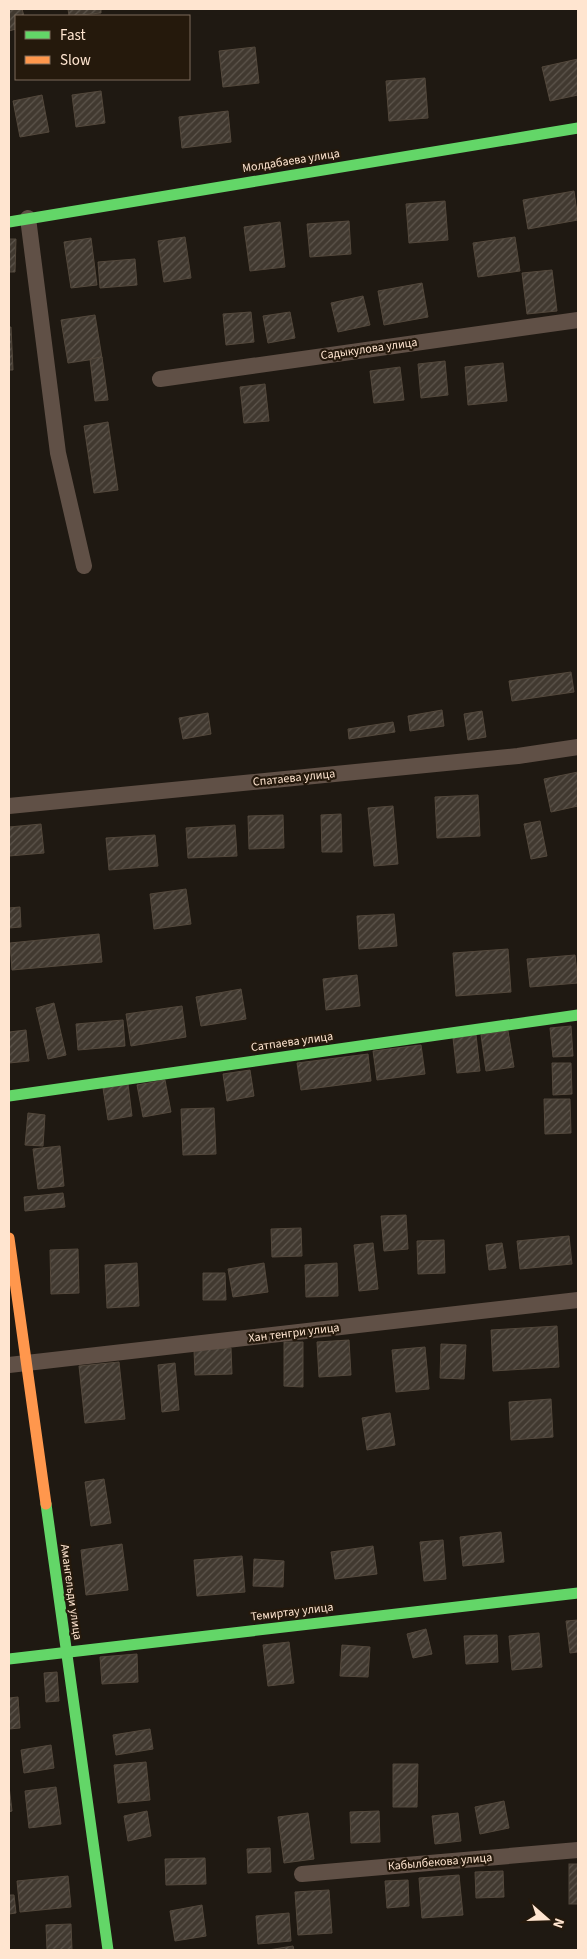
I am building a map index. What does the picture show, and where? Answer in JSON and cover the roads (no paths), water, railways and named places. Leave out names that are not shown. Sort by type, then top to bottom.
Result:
[{"type":"street","name":"Молдабаева улица","points":[[9,222],[578,128]]},
{"type":"street","points":[[28,218],[58,454],[84,566]]},
{"type":"street","name":"Садыкулова улица","points":[[160,379],[578,320]]},
{"type":"street","name":"Спатаева улица","points":[[9,806],[518,756],[578,747]]},
{"type":"street","name":"Сатпаева улица","points":[[9,1096],[578,1016]]},
{"type":"street","name":"Амангельди улица","points":[[9,1238],[65,1653],[108,1950]]},
{"type":"street","name":"Хан тенгри улица","points":[[9,1365],[578,1300]]},
{"type":"street","name":"Темиртау улица","points":[[9,1659],[578,1593]]},
{"type":"street","name":"Кабылбекова улица","points":[[302,1874],[578,1850]]}]
